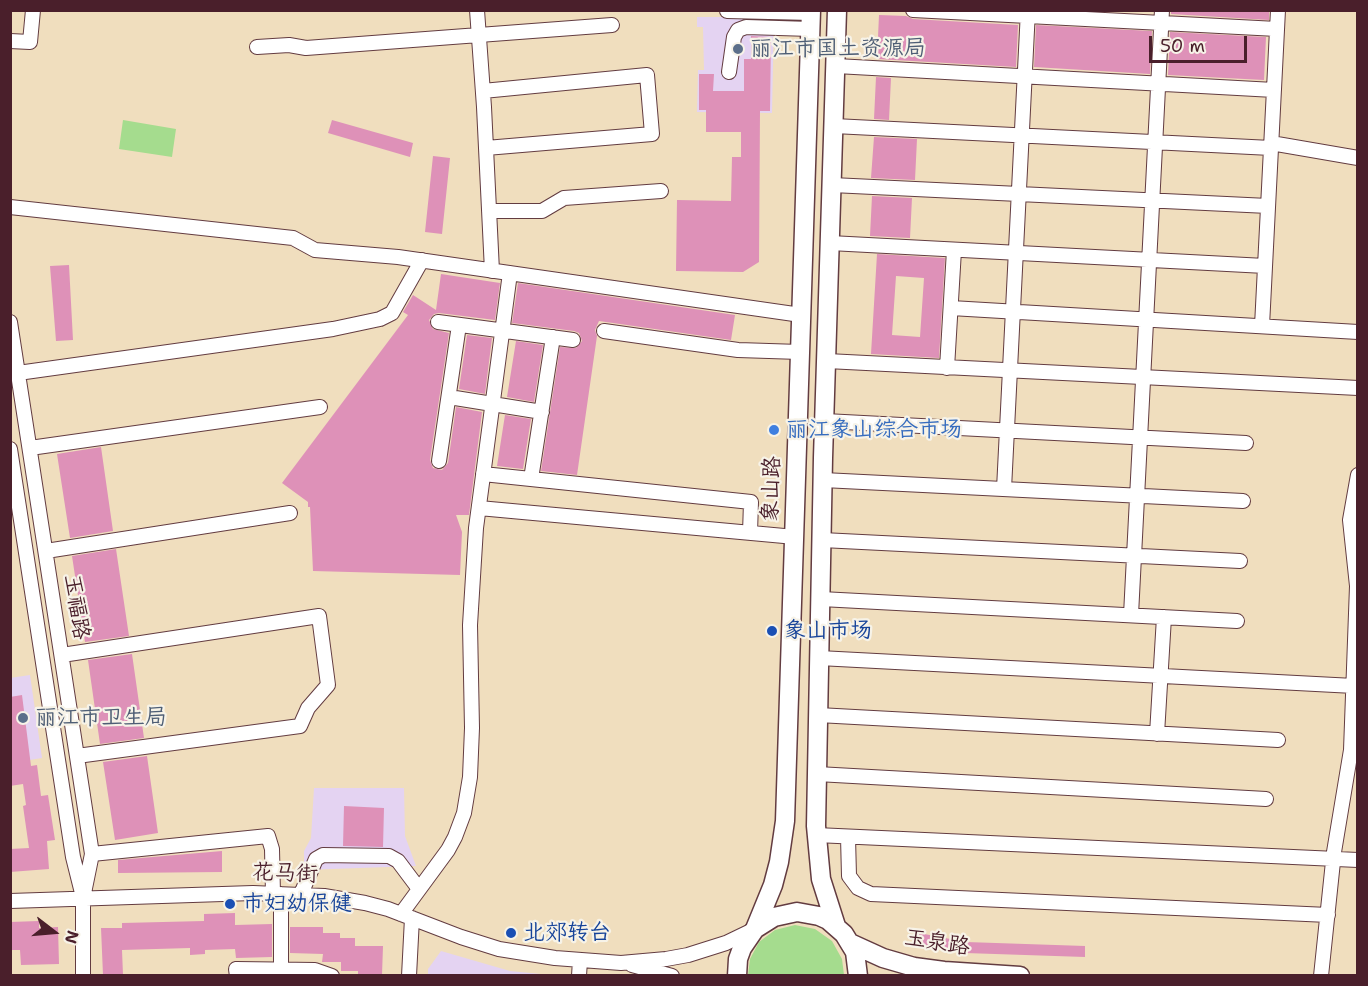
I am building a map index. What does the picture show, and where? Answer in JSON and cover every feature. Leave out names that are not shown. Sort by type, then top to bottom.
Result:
[{"type":"main road","points":[[836,926],[821,879],[816,836],[826,361],[837,10]]},
{"type":"main road","name":"象山路","points":[[736,975],[742,948],[755,929],[773,885],[785,821],[811,17]]},
{"type":"main road","points":[[755,929],[774,917],[797,912],[819,916],[836,926],[850,943],[858,963],[858,975]]},
{"type":"main road","name":"玉泉路","points":[[850,943],[883,958],[929,970],[1020,975]]},
{"type":"street","points":[[477,10],[492,271]]},
{"type":"street","points":[[913,10],[1161,17],[1277,29]]},
{"type":"street","points":[[1262,326],[1278,10]]},
{"type":"street","points":[[727,11],[811,17]]},
{"type":"street","points":[[1004,489],[1028,13]]},
{"type":"street","points":[[10,41],[30,42],[32,17]]},
{"type":"street","points":[[729,72],[734,37],[738,30],[811,17]]},
{"type":"street","points":[[1131,615],[1161,17]]},
{"type":"street","points":[[257,47],[289,45],[306,48],[612,25]]},
{"type":"street","points":[[836,66],[1274,90]]},
{"type":"street","points":[[483,91],[647,75],[652,134],[486,148]]},
{"type":"street","points":[[834,126],[1155,142],[1271,145],[1358,158]]},
{"type":"street","points":[[832,184],[1268,206]]},
{"type":"street","points":[[489,211],[542,211],[564,198],[661,191]]},
{"type":"street","points":[[10,207],[293,238],[315,250],[422,260],[801,315]]},
{"type":"street","points":[[830,243],[1265,266]]},
{"type":"street","points":[[947,368],[954,250]]},
{"type":"street","points":[[18,373],[333,329],[380,319],[392,313],[422,260]]},
{"type":"street","points":[[409,975],[407,916],[419,889],[455,837],[464,813],[470,777],[472,728],[470,625],[478,508],[510,273]]},
{"type":"street","points":[[951,308],[1358,332]]},
{"type":"street","name":"玉福路","points":[[10,322],[92,854],[83,898],[83,975]]},
{"type":"street","points":[[438,322],[573,340]]},
{"type":"street","points":[[439,461],[459,325]]},
{"type":"street","points":[[604,332],[738,350],[800,352]]},
{"type":"street","points":[[531,479],[553,337]]},
{"type":"street","points":[[826,361],[1358,388]]},
{"type":"street","points":[[449,397],[542,412]]},
{"type":"street","points":[[30,448],[320,407]]},
{"type":"street","points":[[825,421],[1246,443]]},
{"type":"street","name":"玉福路","points":[[11,450],[73,857],[83,898]]},
{"type":"street","points":[[483,474],[751,502],[750,533]]},
{"type":"street","points":[[1322,975],[1334,859],[1351,750],[1357,572],[1350,520],[1358,475]]},
{"type":"street","points":[[823,480],[1243,501]]},
{"type":"street","points":[[478,508],[795,537]]},
{"type":"street","points":[[46,551],[290,513]]},
{"type":"street","points":[[822,540],[1240,561]]},
{"type":"street","points":[[821,599],[1237,621]]},
{"type":"street","points":[[62,655],[319,616],[328,685],[308,708],[300,726],[77,756]]},
{"type":"street","points":[[1157,734],[1164,617]]},
{"type":"street","points":[[819,658],[1354,686]]},
{"type":"street","points":[[818,715],[1278,740]]},
{"type":"street","points":[[817,774],[1266,799]]},
{"type":"street","points":[[92,854],[268,836],[272,849],[277,894],[281,970]]},
{"type":"street","points":[[816,836],[1358,860]]},
{"type":"street","points":[[849,837],[849,876],[858,888],[871,894],[1328,915]]},
{"type":"street","points":[[302,894],[316,859],[322,855],[389,856],[398,861],[419,889]]},
{"type":"street","name":"花马街","points":[[10,901],[277,894],[324,896],[355,901],[407,916],[499,949],[555,958],[621,963],[672,975]]},
{"type":"street","name":"花马街","points":[[621,963],[688,955],[726,943],[755,929]]},
{"type":"street","points":[[579,975],[580,960]]},
{"type":"street","points":[[237,975],[236,969],[315,970],[332,975]]},
{"type":"shaded area","name":"丽江市国土资源局","points":[[697,17],[774,17],[772,113],[697,112],[698,70],[704,70],[703,27],[697,27]]},
{"type":"shaded area","name":"丽江市卫生局","points":[[30,675],[42,758],[11,763],[10,678]]},
{"type":"shaded area","points":[[314,788],[404,788],[405,836],[416,866],[304,870],[304,851],[311,838]]},
{"type":"shaded area","points":[[441,951],[510,971],[551,975],[428,975],[428,969]]},
{"type":"green space","points":[[123,120],[176,129],[172,157],[119,149]]},
{"type":"green space","points":[[795,925],[815,929],[832,941],[842,959],[844,975],[748,975],[750,959],[759,942],[775,930]]},
{"type":"building","points":[[1171,10],[1269,10],[1269,20],[1171,14]]},
{"type":"building","points":[[879,15],[1018,25],[1016,67],[877,59]]},
{"type":"building","points":[[1036,25],[1152,31],[1150,74],[1034,67]]},
{"type":"building","points":[[1170,32],[1266,37],[1264,80],[1168,75]]},
{"type":"building","points":[[751,36],[771,37],[770,111],[760,111],[759,262],[743,272],[676,271],[677,200],[731,201],[732,157],[741,157],[741,132],[706,132],[706,110],[699,110],[699,74],[714,74],[713,91],[744,91],[744,59],[751,59]]},
{"type":"building","points":[[876,77],[891,78],[889,120],[874,119]]},
{"type":"building","points":[[332,120],[413,143],[410,157],[328,133]]},
{"type":"building","points":[[874,137],[917,139],[915,180],[871,178]]},
{"type":"building","points":[[433,156],[450,158],[442,234],[425,232]]},
{"type":"building","points":[[872,196],[912,198],[910,238],[870,236]]},
{"type":"building","points":[[877,254],[945,258],[939,358],[871,354]],"holes":[[[896,276],[924,278],[920,337],[892,335]]]},
{"type":"building","points":[[69,265],[73,340],[56,341],[50,266]]},
{"type":"building","points":[[441,274],[500,283],[495,320],[439,313],[434,314],[429,320],[433,329],[449,333],[430,460],[433,468],[442,470],[448,463],[456,407],[482,412],[469,515],[456,515],[462,532],[460,575],[313,571],[310,507],[308,507],[308,502],[282,483],[408,315],[403,312],[413,295],[436,310]]},
{"type":"building","points":[[518,283],[735,315],[731,340],[599,321],[595,330],[597,336],[577,475],[541,471],[560,347],[576,348],[582,341],[579,333],[574,331],[512,323]]},
{"type":"building","points":[[467,335],[492,338],[485,394],[459,389]]},
{"type":"building","points":[[516,341],[543,345],[534,402],[507,397]]},
{"type":"building","points":[[505,415],[531,419],[523,469],[497,466]]},
{"type":"building","points":[[101,447],[113,531],[70,538],[57,454]]},
{"type":"building","points":[[116,549],[129,636],[85,642],[72,556]]},
{"type":"building","points":[[132,654],[144,738],[100,744],[88,660]]},
{"type":"building","points":[[22,695],[31,766],[37,765],[41,796],[48,795],[55,840],[47,841],[49,869],[10,872],[10,849],[29,848],[23,806],[26,805],[23,784],[10,786],[10,697]]},
{"type":"building","points":[[147,756],[158,833],[115,840],[103,762]]},
{"type":"building","points":[[344,806],[384,808],[383,847],[343,846]]},
{"type":"building","points":[[222,851],[222,872],[118,873],[118,860]]},
{"type":"building","points":[[235,913],[235,925],[272,924],[272,957],[236,958],[235,949],[205,950],[205,954],[190,955],[190,948],[122,950],[123,975],[103,975],[101,928],[122,928],[122,923],[204,921],[204,914]]},
{"type":"building","points":[[39,921],[39,928],[58,927],[59,964],[21,965],[20,950],[10,950],[10,922]]},
{"type":"building","points":[[290,927],[323,927],[323,933],[340,933],[340,938],[355,938],[355,946],[383,946],[382,975],[358,975],[358,971],[341,971],[341,962],[322,962],[323,954],[290,953]]},
{"type":"building","points":[[919,933],[966,942],[1085,946],[1085,957],[965,953],[917,944]]},
{"type":"place","name":"丽江市国土资源局","points":[[738,49]]},
{"type":"place","name":"丽江象山综合市场","points":[[774,430]]},
{"type":"place","name":"象山市场","points":[[772,631]]},
{"type":"place","name":"丽江市卫生局","points":[[23,718]]},
{"type":"place","name":"市妇幼保健","points":[[230,904]]},
{"type":"place","name":"北郊转台","points":[[511,933]]}]
